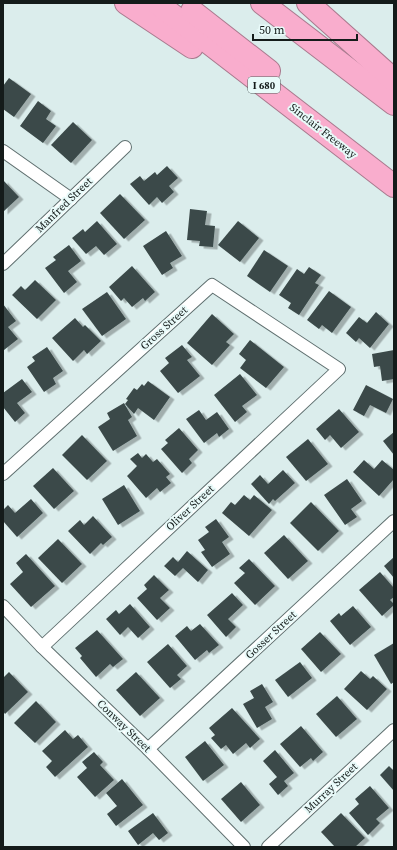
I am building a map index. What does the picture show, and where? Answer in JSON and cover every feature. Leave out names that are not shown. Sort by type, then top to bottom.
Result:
[{"type":"highway","points":[[126,3],[371,168]]},
{"type":"highway","name":"Sinclair Freeway","points":[[157,3],[394,186]]},
{"type":"highway","name":"I 680","points":[[181,3],[394,168]]},
{"type":"highway","points":[[262,3],[394,104]]},
{"type":"highway","points":[[308,3],[394,80]]},
{"type":"street","name":"Manfred Street","points":[[3,264],[125,147]]},
{"type":"street","points":[[3,151],[71,199]]},
{"type":"street","name":"Gross Street","points":[[3,474],[212,285],[339,369]]},
{"type":"street","name":"Oliver Street","points":[[42,647],[339,369]]},
{"type":"street","name":"Gosser Street","points":[[148,749],[394,521]]},
{"type":"street","name":"Conway Street","points":[[3,606],[42,647],[148,749],[244,847]]},
{"type":"street","name":"Murray Street","points":[[268,847],[394,730]]},
{"type":"building","points":[[9,78],[31,94],[14,117],[3,109],[3,86]]},
{"type":"building","points":[[38,101],[51,111],[46,119],[56,126],[43,143],[20,126]]},
{"type":"building","points":[[73,122],[92,140],[71,163],[51,145]]},
{"type":"building","points":[[167,166],[178,178],[169,186],[174,192],[162,203],[157,197],[149,205],[130,184],[140,176],[144,181],[155,172],[157,175]]},
{"type":"building","points":[[3,180],[19,197],[3,212]]},
{"type":"building","points":[[120,194],[145,220],[124,239],[100,213]]},
{"type":"building","points":[[190,209],[207,211],[205,225],[215,226],[213,247],[199,246],[200,241],[187,240]]},
{"type":"building","points":[[97,221],[117,244],[104,255],[96,246],[86,254],[72,238],[83,229],[85,232]]},
{"type":"building","points":[[238,221],[259,238],[240,262],[218,245]]},
{"type":"building","points":[[166,231],[182,256],[170,263],[173,268],[162,275],[143,246]]},
{"type":"building","points":[[69,245],[81,261],[68,271],[77,282],[64,293],[45,268],[56,260],[53,257]]},
{"type":"building","points":[[264,250],[288,266],[270,292],[247,276]]},
{"type":"building","points":[[132,266],[155,292],[145,301],[143,298],[132,307],[124,298],[121,301],[109,287]]},
{"type":"building","points":[[309,267],[321,275],[315,283],[319,285],[299,315],[288,308],[291,303],[279,295],[297,269],[304,274]]},
{"type":"building","points":[[35,280],[56,300],[37,319],[12,295],[21,286],[25,290]]},
{"type":"building","points":[[329,291],[351,307],[332,333],[322,325],[319,329],[307,320]]},
{"type":"building","points":[[107,292],[126,319],[102,336],[82,309]]},
{"type":"building","points":[[3,304],[16,321],[8,327],[18,339],[4,350],[3,348]]},
{"type":"building","points":[[376,312],[389,324],[370,348],[359,338],[356,342],[346,333],[359,317],[367,323]]},
{"type":"building","points":[[212,314],[234,334],[226,342],[230,345],[212,365],[187,343]]},
{"type":"building","points":[[75,318],[83,327],[85,325],[101,341],[87,354],[84,350],[73,361],[52,338]]},
{"type":"building","points":[[250,340],[284,367],[266,388],[240,368],[246,360],[239,354]]},
{"type":"building","points":[[182,345],[192,357],[187,360],[200,376],[178,393],[160,371],[169,363],[165,358]]},
{"type":"building","points":[[47,347],[63,371],[53,378],[56,384],[44,392],[27,367],[35,361],[32,357]]},
{"type":"building","points":[[394,350],[394,379],[382,381],[380,366],[374,367],[372,354]]},
{"type":"building","points":[[240,374],[257,395],[242,406],[247,412],[235,422],[214,395]]},
{"type":"building","points":[[22,379],[32,392],[17,403],[25,413],[15,422],[3,407],[3,393]]},
{"type":"building","points":[[148,381],[170,397],[154,420],[138,408],[134,414],[125,404],[128,400],[126,399],[134,388],[137,390],[142,384],[144,386]]},
{"type":"building","points":[[366,385],[393,399],[386,413],[370,405],[364,416],[353,410]]},
{"type":"building","points":[[124,403],[132,417],[128,420],[137,436],[113,451],[98,427],[110,419],[107,413]]},
{"type":"building","points":[[339,409],[359,432],[341,448],[330,435],[325,440],[316,429]]},
{"type":"building","points":[[199,410],[206,420],[217,412],[229,429],[219,437],[217,433],[204,443],[186,419]]},
{"type":"building","points":[[179,428],[198,450],[189,459],[192,463],[182,473],[161,449],[168,443],[165,440]]},
{"type":"building","points":[[394,432],[394,455],[383,441]]},
{"type":"building","points":[[82,435],[107,461],[87,480],[62,455]]},
{"type":"building","points":[[308,439],[328,464],[306,481],[286,457]]},
{"type":"building","points":[[138,453],[142,458],[146,454],[153,462],[157,459],[170,474],[166,477],[171,483],[160,492],[157,488],[146,498],[127,476],[137,466],[130,459]]},
{"type":"building","points":[[364,460],[374,469],[382,460],[394,470],[394,479],[379,496],[353,472]]},
{"type":"building","points":[[53,468],[74,491],[54,509],[33,486]]},
{"type":"building","points":[[283,470],[295,483],[275,501],[273,499],[269,504],[251,484],[260,475],[268,484]]},
{"type":"building","points":[[347,479],[362,501],[351,509],[357,517],[345,525],[324,495]]},
{"type":"building","points":[[124,485],[140,511],[118,525],[102,499]]},
{"type":"building","points":[[244,495],[250,500],[254,495],[272,510],[249,536],[222,513],[231,502],[235,505]]},
{"type":"building","points":[[31,499],[43,513],[17,537],[3,521],[3,510],[8,505],[15,513]]},
{"type":"building","points":[[311,502],[339,531],[318,551],[290,523]]},
{"type":"building","points":[[93,516],[112,537],[103,545],[101,543],[90,554],[68,531],[80,520],[84,525]]},
{"type":"building","points":[[216,519],[229,537],[222,542],[230,554],[212,567],[201,552],[205,550],[198,540],[209,532],[205,527]]},
{"type":"building","points":[[284,535],[308,561],[288,579],[264,553]]},
{"type":"building","points":[[58,539],[82,564],[62,583],[38,558]]},
{"type":"building","points":[[187,551],[208,570],[198,582],[183,568],[175,576],[164,566],[173,557],[178,562]]},
{"type":"building","points":[[26,554],[55,586],[31,607],[10,584],[23,572],[16,563]]},
{"type":"building","points":[[394,557],[394,578],[384,566]]},
{"type":"building","points":[[249,559],[275,586],[255,605],[234,583],[245,573],[239,568]]},
{"type":"building","points":[[380,572],[394,588],[394,597],[390,600],[394,605],[382,616],[359,590]]},
{"type":"building","points":[[154,575],[169,590],[160,598],[170,608],[157,620],[137,598],[147,589],[144,585]]},
{"type":"building","points":[[232,593],[243,605],[228,619],[236,627],[226,637],[207,615]]},
{"type":"building","points":[[130,604],[150,627],[138,638],[128,627],[120,635],[106,619],[116,610],[119,614]]},
{"type":"building","points":[[353,606],[371,627],[350,645],[330,621],[339,613],[341,616]]},
{"type":"building","points":[[200,624],[219,645],[209,653],[207,650],[195,660],[175,636],[187,626],[191,631]]},
{"type":"building","points":[[97,630],[123,659],[113,667],[110,664],[96,677],[80,658],[82,656],[75,648]]},
{"type":"building","points":[[320,632],[341,654],[321,672],[301,649]]},
{"type":"building","points":[[394,643],[394,682],[391,684],[374,655]]},
{"type":"building","points":[[168,644],[187,666],[177,675],[181,679],[170,688],[147,662]]},
{"type":"building","points":[[300,662],[312,678],[288,697],[275,680]]},
{"type":"building","points":[[361,671],[370,679],[373,676],[387,689],[367,710],[344,689]]},
{"type":"building","points":[[9,672],[28,692],[5,714],[3,711],[3,678]]},
{"type":"building","points":[[136,672],[160,698],[140,716],[116,690]]},
{"type":"building","points":[[262,684],[273,702],[265,707],[272,719],[257,728],[243,704],[254,698],[250,691]]},
{"type":"building","points":[[337,696],[357,719],[336,737],[316,714]]},
{"type":"building","points":[[36,701],[56,722],[35,743],[14,723]]},
{"type":"building","points":[[232,708],[260,739],[250,748],[246,743],[233,754],[226,745],[221,749],[211,738],[215,735],[209,728]]},
{"type":"building","points":[[301,726],[323,752],[313,761],[311,758],[300,767],[280,744]]},
{"type":"building","points":[[65,730],[73,739],[78,735],[88,747],[55,777],[46,767],[52,761],[42,751]]},
{"type":"building","points":[[205,741],[224,765],[203,781],[185,757]]},
{"type":"building","points":[[275,750],[294,773],[284,781],[288,786],[278,795],[269,784],[277,777],[263,761]]},
{"type":"building","points":[[94,752],[103,762],[100,765],[114,780],[95,797],[77,777],[87,768],[82,762]]},
{"type":"building","points":[[389,766],[394,771],[394,791],[380,775]]},
{"type":"building","points":[[122,779],[143,805],[116,826],[107,814],[117,806],[106,793]]},
{"type":"building","points":[[241,782],[260,805],[241,822],[221,799]]},
{"type":"building","points":[[370,786],[389,808],[376,819],[380,823],[368,835],[349,813],[359,804],[355,799]]},
{"type":"building","points":[[153,813],[168,833],[159,840],[153,833],[138,845],[128,831]]},
{"type":"building","points":[[341,813],[365,838],[355,847],[335,847],[321,832]]}]
